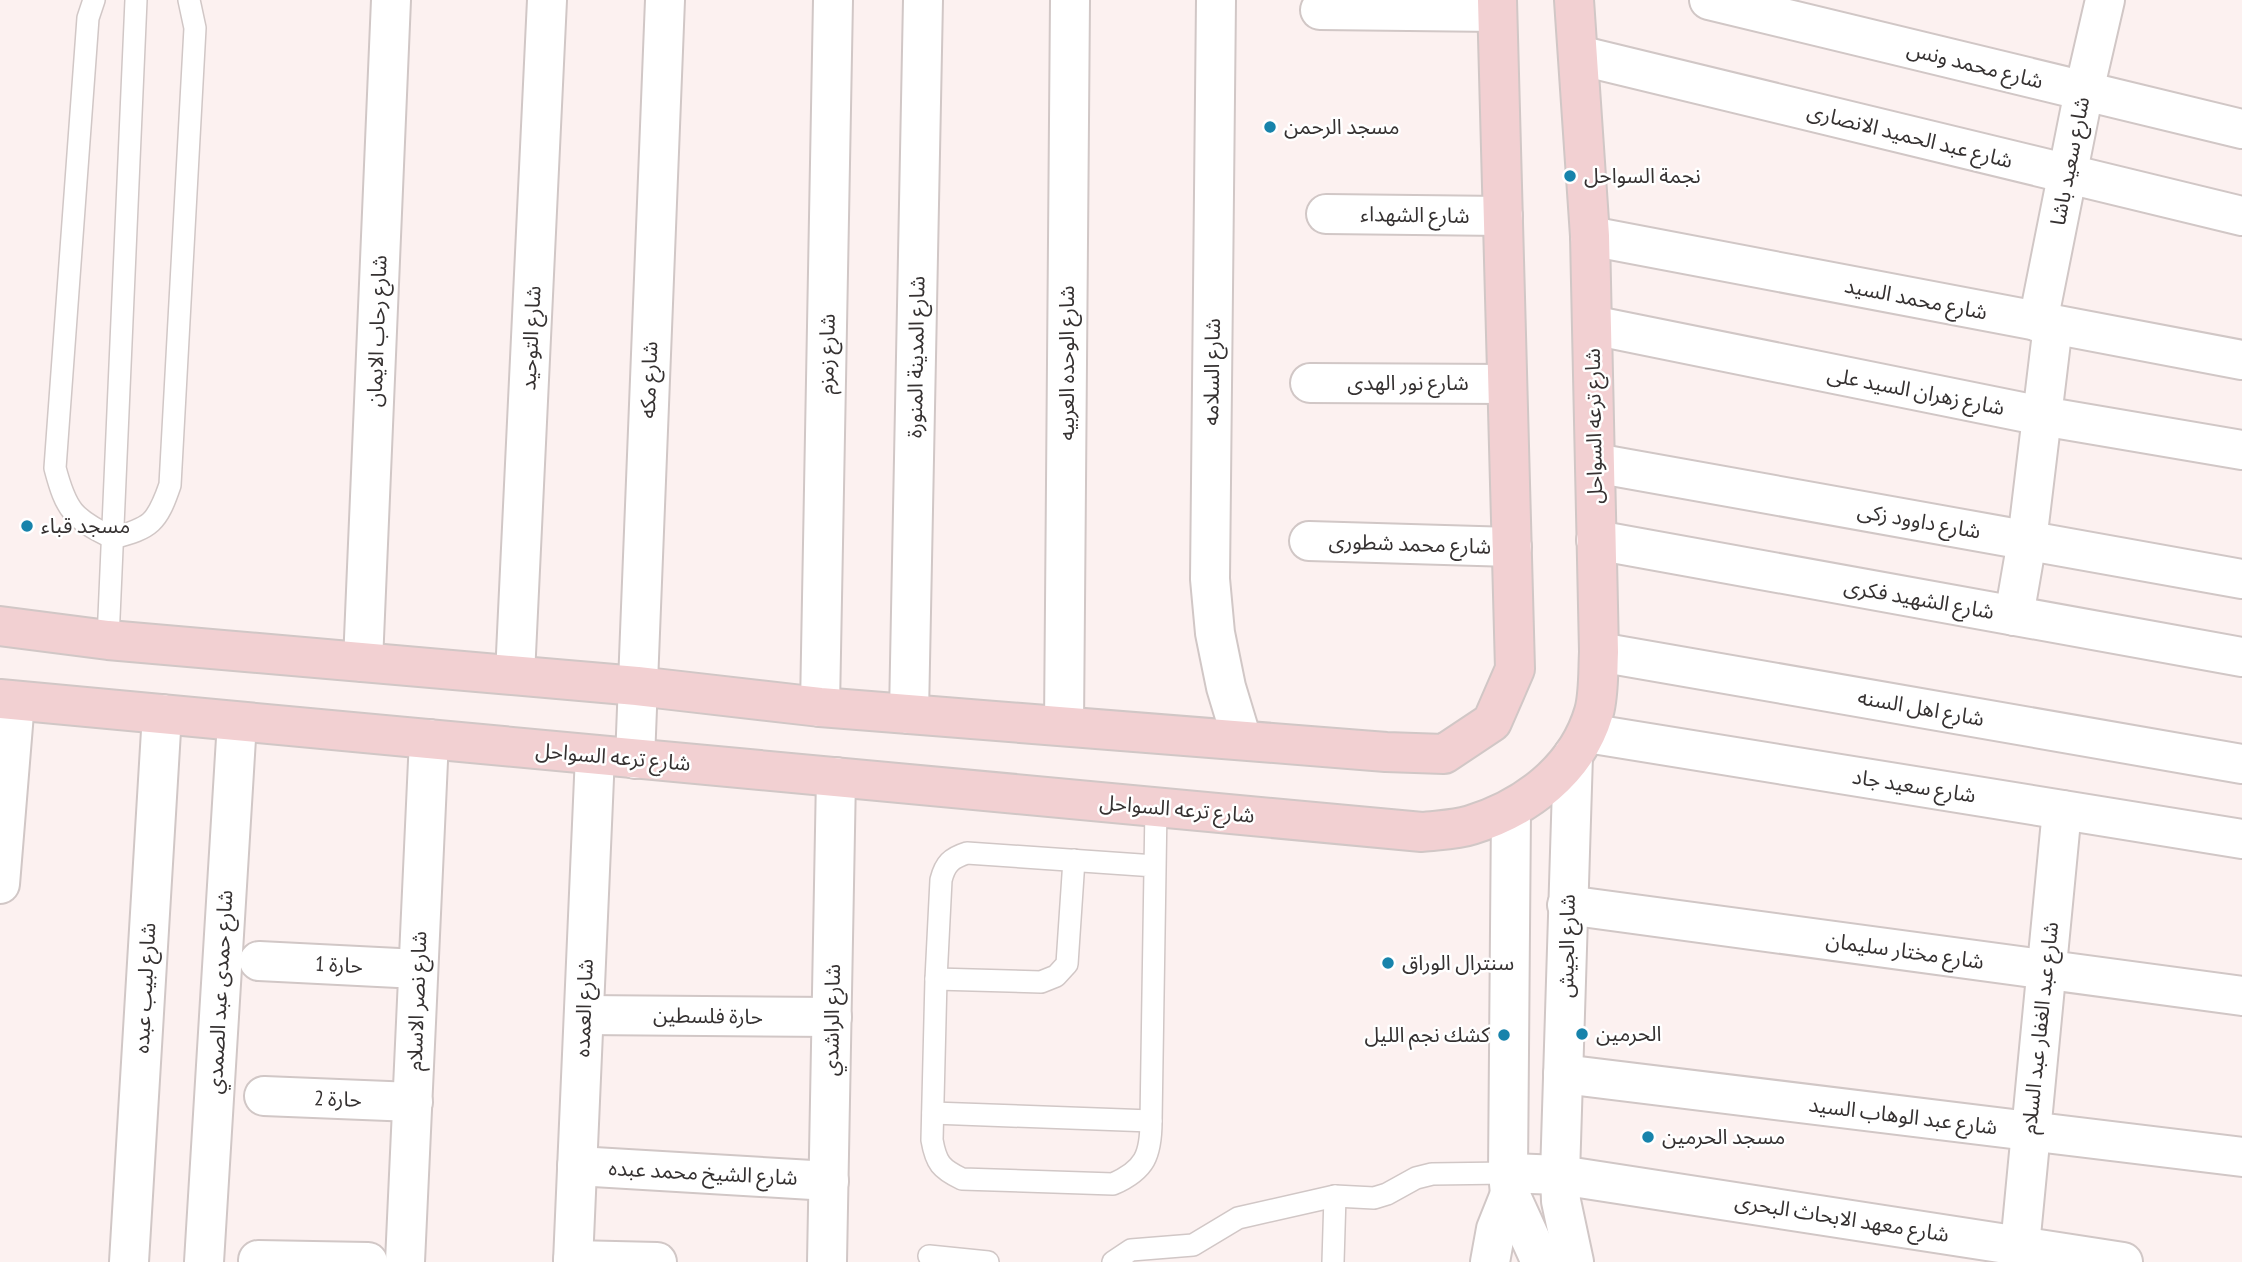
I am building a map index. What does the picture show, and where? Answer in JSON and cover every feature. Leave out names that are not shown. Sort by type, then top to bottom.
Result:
[{"type":"main road","name":"شارع ترعه السواحل","points":[[8,700],[1422,832],[1468,826],[1511,810],[1534,795],[1555,776],[1580,744],[1595,709],[1599,652],[1590,236],[1574,0]]},
{"type":"main road","points":[[0,626],[108,640],[637,686],[820,707],[1386,752],[1444,754],[1493,722],[1515,669],[1497,6]]},
{"type":"street","name":"شارع رحاب الايمان","points":[[363,662],[391,0]]},
{"type":"street","name":"شارع التوحيد","points":[[515,675],[547,0]]},
{"type":"street","name":"شارع مكه","points":[[635,760],[664,0]]},
{"type":"street","name":"شارع زمزم","points":[[820,707],[833,0]]},
{"type":"street","name":"شارع المدينة المنورة","points":[[909,714],[923,0]]},
{"type":"street","name":"شارع الوحده العربيه","points":[[1064,726],[1070,0]]},
{"type":"street","name":"شارع السلامه","points":[[1216,0],[1210,579],[1215,633],[1226,687],[1242,740]]},
{"type":"street","name":"شارع محمد ونس","points":[[1709,0],[2242,129]]},
{"type":"street","name":"شارع سعيد باشا","points":[[2014,616],[2027,541],[2042,416],[2045,323],[2067,174],[2105,0]]},
{"type":"street","points":[[1320,10],[1497,6]]},
{"type":"street","name":"شارع عبد الحميد الانصارى","points":[[1578,55],[2242,216]]},
{"type":"street","name":"شارع الشهداء","points":[[1326,214],[1503,216]]},
{"type":"street","name":"شارع محمد السيد","points":[[1590,236],[2242,360]]},
{"type":"street","name":"شارع زهران السيد على","points":[[1592,325],[2042,416],[2242,450]]},
{"type":"street","name":"شارع نور الهدى","points":[[1310,383],[1507,384]]},
{"type":"street","name":"شارع داوود زكى","points":[[1595,463],[2242,579]]},
{"type":"street","name":"شارع الشهيد فكرى","points":[[1596,540],[2242,657]]},
{"type":"street","name":"شارع محمد شطورى","points":[[1308,541],[1512,547]]},
{"type":"street","name":"شارع اهل السنه","points":[[1599,652],[2242,764]]},
{"type":"street","points":[[0,884],[8,700]]},
{"type":"street","name":"شارع لبيب عبده","points":[[129,1262],[162,714]]},
{"type":"street","name":"شارع حمدى عبد الصمدي","points":[[204,1262],[237,722]]},
{"type":"street","name":"شارع نصر الاسلام","points":[[405,1262],[429,739]]},
{"type":"street","name":"شارع سعيد جاد","points":[[1580,744],[2062,810],[2242,839]]},
{"type":"street","name":"شارع الجيش","points":[[1574,1262],[1561,1201],[1560,1175],[1567,905],[1580,744]]},
{"type":"street","name":"شارع العمده","points":[[573,1261],[595,755]]},
{"type":"street","name":"شارع الراشدي","points":[[827,1262],[836,777]]},
{"type":"street","points":[[1490,1262],[1509,1183],[1511,810]]},
{"type":"street","name":"شارع عبد الغفار عبد السلام","points":[[2020,1246],[2062,810]]},
{"type":"street","name":"شارع مختار سليمان","points":[[1567,905],[2242,996]]},
{"type":"street","name":"حارة 1","points":[[259,961],[418,969]]},
{"type":"street","name":"حارة فلسطين","points":[[583,1015],[832,1017]]},
{"type":"street","name":"شارع عبد الوهاب السيد","points":[[1563,1074],[2242,1157]]},
{"type":"street","name":"حارة 2","points":[[264,1096],[413,1102]]},
{"type":"street","name":"شارع الشيخ محمد عبده","points":[[577,1166],[829,1181]]},
{"type":"street","name":"شارع معهد الابحاث البحرى","points":[[1509,1183],[1560,1175],[1932,1247],[2020,1246],[2123,1262]]},
{"type":"street","points":[[1509,1183],[1541,1262]]},
{"type":"street","points":[[258,1259],[368,1262]]},
{"type":"street","points":[[573,1261],[657,1262]]},
{"type":"lane","points":[[94,0],[88,18],[55,468],[63,499],[83,524],[113,538],[140,531],[160,512],[170,485],[195,28],[189,0]]},
{"type":"lane","points":[[108,640],[136,0]]},
{"type":"lane","points":[[1155,866],[967,853],[954,857],[944,866],[936,979],[932,1140],[936,1158],[946,1171],[962,1179],[1113,1184],[1131,1176],[1144,1162],[1151,1143],[1156,807]]},
{"type":"lane","points":[[936,979],[1041,982],[1056,976],[1067,964],[1074,860]]},
{"type":"lane","points":[[933,1113],[1151,1121]]},
{"type":"lane","points":[[1113,1262],[1131,1250],[1193,1245],[1238,1218],[1335,1196],[1374,1198],[1416,1178],[1432,1174],[1509,1183]]},
{"type":"lane","points":[[1333,1262],[1335,1196]]},
{"type":"lane","points":[[929,1256],[988,1262]]},
{"type":"place","name":"مسجد الرحمن","points":[[1270,127]]},
{"type":"place","name":"نجمة السواحل","points":[[1570,176]]},
{"type":"place","name":"مسجد قباء","points":[[27,526]]},
{"type":"place","name":"سنترال الوراق","points":[[1388,963]]},
{"type":"place","name":"الحرمين","points":[[1582,1034]]},
{"type":"place","name":"كشك نجم الليل","points":[[1504,1035]]},
{"type":"place","name":"مسجد الحرمين","points":[[1648,1137]]}]
